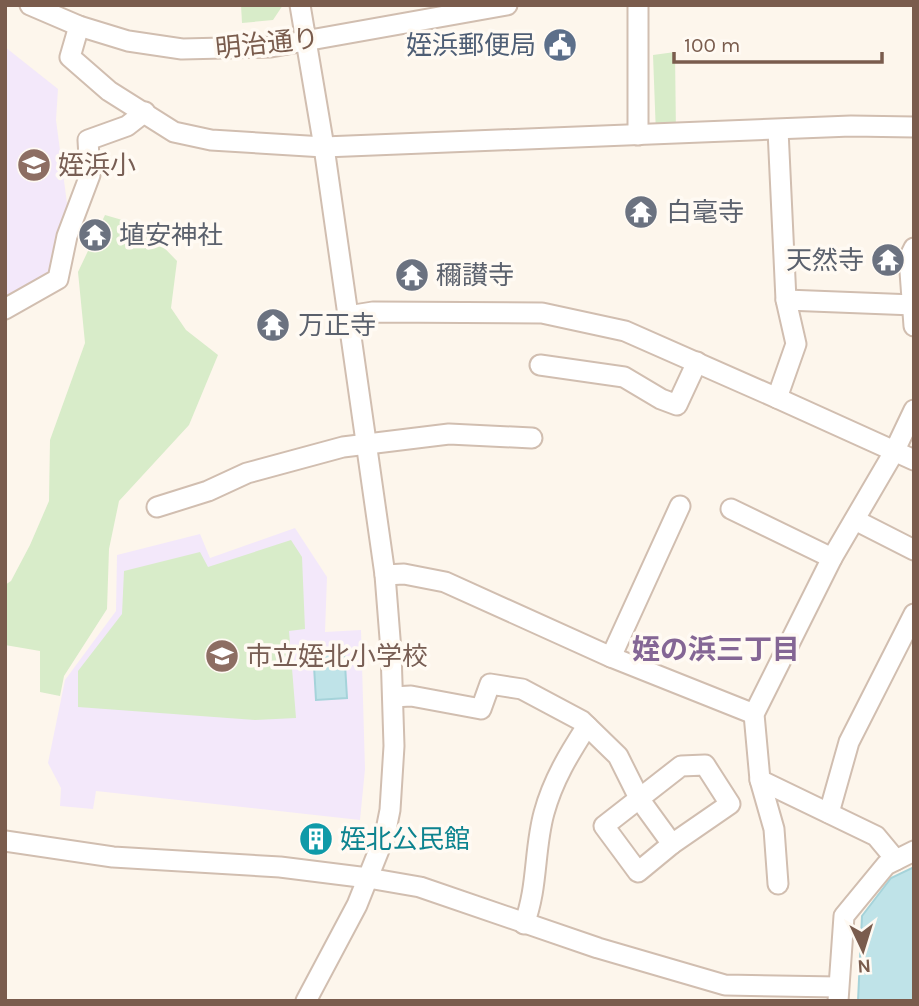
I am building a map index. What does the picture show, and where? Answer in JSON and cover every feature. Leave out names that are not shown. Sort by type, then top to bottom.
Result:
[{"type":"street","points":[[300,5],[324,147],[385,575],[393,697],[394,780],[385,835],[368,878],[357,905],[306,1001]]},
{"type":"street","name":"明治通り","points":[[34,6],[79,26],[128,41],[182,49],[271,47],[469,9],[507,5]]},
{"type":"street","points":[[638,5],[638,135]]},
{"type":"street","points":[[79,26],[70,57],[109,90],[173,132],[211,140],[324,147],[850,127],[914,127]]},
{"type":"street","points":[[5,309],[58,279],[67,236],[90,175],[88,140],[127,126],[145,112]]},
{"type":"street","points":[[777,398],[796,344],[786,300],[778,130]]},
{"type":"street","points":[[914,248],[909,258],[914,326]]},
{"type":"street","points":[[786,300],[912,305]]},
{"type":"street","points":[[348,316],[373,312],[542,313],[625,331],[914,460]]},
{"type":"street","points":[[540,365],[624,377],[661,399],[677,405],[697,362]]},
{"type":"street","points":[[778,884],[774,829],[760,780],[754,714],[832,558],[894,452],[914,410]]},
{"type":"street","points":[[157,507],[208,491],[247,472],[342,447],[449,434],[531,438]]},
{"type":"street","points":[[611,657],[680,506]]},
{"type":"street","points":[[731,509],[832,558]]},
{"type":"street","points":[[855,520],[914,550]]},
{"type":"street","points":[[385,575],[404,574],[445,582],[611,657],[754,714]]},
{"type":"street","points":[[829,813],[849,742],[914,614]]},
{"type":"street","points":[[393,697],[411,696],[481,709],[490,684],[522,689],[587,726],[618,756],[640,800],[672,844]]},
{"type":"street","points":[[524,924],[531,906],[543,814],[558,771],[587,726]]},
{"type":"street","points":[[705,765],[730,804],[672,844],[638,872],[604,826],[681,766],[705,765]]},
{"type":"street","points":[[5,841],[113,857],[280,867],[420,887],[524,924],[725,985],[838,994],[844,916],[886,865],[905,855],[876,836],[760,780]]},
{"type":"shaded area","name":"姪浜小","points":[[5,47],[58,89],[56,120],[68,211],[54,275],[5,302]]},
{"type":"shaded area","name":"市立姪北小学校","points":[[295,528],[327,577],[325,632],[361,630],[365,769],[360,820],[96,791],[93,809],[60,806],[61,788],[48,763],[65,680],[116,611],[117,555],[200,534],[210,558]]},
{"type":"green space","points":[[241,5],[283,5],[273,20],[242,23]]},
{"type":"green space","points":[[675,52],[676,135],[656,135],[653,55]]},
{"type":"green space","points":[[105,215],[143,226],[177,261],[171,308],[186,330],[218,355],[189,425],[119,501],[109,549],[107,609],[64,676],[60,696],[40,692],[40,651],[5,645],[5,585],[11,581],[30,545],[49,501],[50,440],[85,343],[78,272]]},
{"type":"green space","points":[[291,540],[302,557],[305,629],[289,631],[296,718],[255,720],[78,707],[78,671],[122,614],[124,571],[200,552],[208,567]]},
{"type":"water","points":[[344,647],[347,698],[316,700],[313,649]]},
{"type":"water","points":[[914,867],[914,1001],[858,1001],[862,916],[891,878]]},
{"type":"place","name":"姪浜郵便局","points":[[560,45]]},
{"type":"place","name":"姪浜小","points":[[34,165]]},
{"type":"place","name":"白毫寺","points":[[641,212]]},
{"type":"place","name":"埴安神社","points":[[95,235]]},
{"type":"place","name":"天然寺","points":[[888,260]]},
{"type":"place","name":"穪讃寺","points":[[412,275]]},
{"type":"place","name":"万正寺","points":[[273,325]]},
{"type":"place","name":"市立姪北小学校","points":[[222,656]]},
{"type":"place","name":"姪北公民館","points":[[316,839]]},
{"type":"district","name":"姪の浜三丁目","points":[[716,649]]}]
